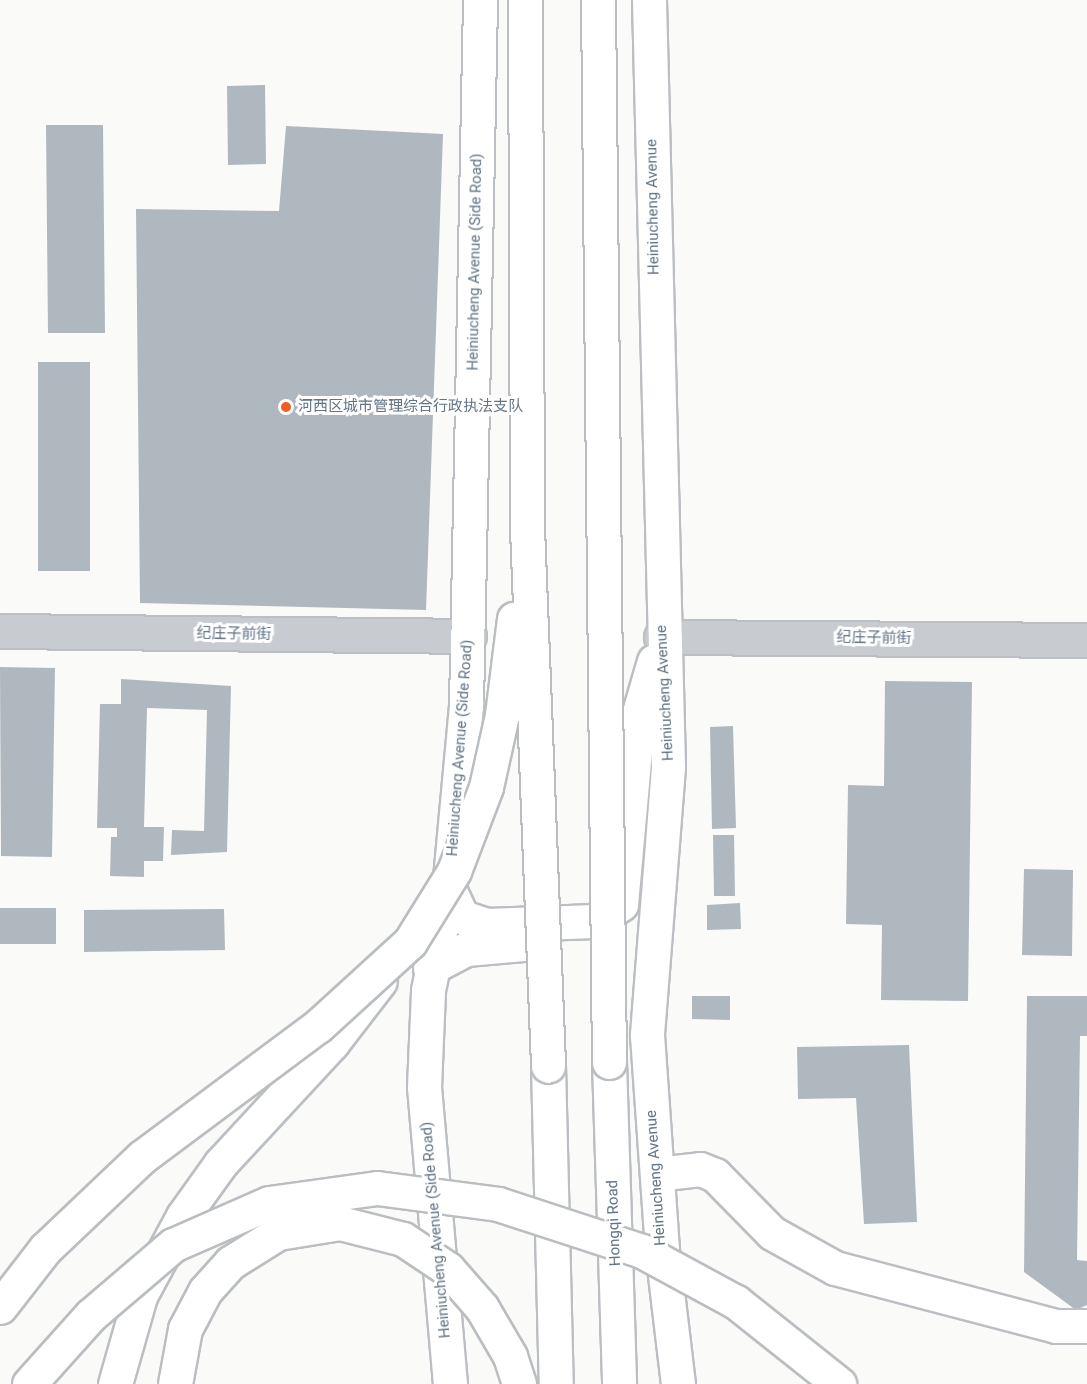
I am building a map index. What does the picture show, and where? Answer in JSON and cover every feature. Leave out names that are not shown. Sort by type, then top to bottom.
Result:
[{"type":"main road","name":"Heiniucheng Avenue (Side Road)","points":[[450,1384],[424,1097],[430,968],[449,889],[469,636],[480,0]]},
{"type":"main road","points":[[525,0],[527,528],[548,1066],[556,1384]]},
{"type":"main road","name":"Hongqi Road","points":[[598,0],[609,1062],[619,1384]]},
{"type":"main road","name":"Heiniucheng Avenue","points":[[649,0],[662,637],[668,767],[647,1001],[657,1174],[678,1384]]},
{"type":"main road","points":[[115,1384],[140,1296],[183,1216],[221,1164],[332,1043],[395,960],[454,871],[486,786],[502,715],[527,528]]},
{"type":"main road","points":[[449,889],[462,917],[488,925],[594,921],[621,904],[638,716],[662,637]]},
{"type":"main road","points":[[430,968],[488,944],[626,942],[647,1001]]},
{"type":"main road","points":[[0,1307],[45,1249],[142,1157],[300,1040],[395,960]]},
{"type":"main road","points":[[657,1174],[700,1170],[715,1175],[772,1233],[835,1268],[1056,1326],[1087,1326]]},
{"type":"main road","points":[[29,1384],[91,1315],[173,1245],[269,1203],[345,1188],[377,1188],[498,1204],[642,1251],[736,1302],[839,1384]]},
{"type":"main road","points":[[175,1384],[185,1329],[206,1291],[230,1263],[278,1233],[340,1223],[403,1239],[448,1269],[495,1329],[519,1384]]},
{"type":"street","name":"纪庄子前街","points":[[0,631],[469,636]]},
{"type":"street","name":"纪庄子前街","points":[[662,637],[1087,640]]},
{"type":"building","points":[[265,85],[266,164],[228,165],[227,86]]},
{"type":"building","points":[[46,125],[103,125],[105,333],[48,333]]},
{"type":"building","name":"河西区城市管理综合行政执法支队","points":[[286,126],[443,134],[426,610],[140,603],[136,209],[279,211]]},
{"type":"building","points":[[38,362],[90,362],[90,571],[38,571]]},
{"type":"building","points":[[0,667],[55,668],[52,857],[1,856]]},
{"type":"building","points":[[121,679],[231,686],[227,852],[171,855],[172,830],[204,831],[207,710],[147,708],[144,827],[164,827],[163,861],[144,861],[144,877],[110,876],[111,837],[117,837],[117,828],[97,828],[100,704],[121,704]]},
{"type":"building","points":[[885,681],[972,682],[968,1001],[881,1000],[882,925],[846,924],[848,785],[884,786]]},
{"type":"building","points":[[733,726],[736,828],[712,829],[710,727]]},
{"type":"building","points":[[713,835],[734,835],[735,896],[714,896]]},
{"type":"building","points":[[1024,869],[1073,870],[1072,956],[1022,955]]},
{"type":"building","points":[[740,903],[741,929],[707,930],[707,905]]},
{"type":"building","points":[[0,908],[56,908],[56,944],[0,944]]},
{"type":"building","points":[[224,909],[225,950],[84,952],[84,910]]},
{"type":"building","points":[[692,996],[730,996],[730,1020],[692,1019]]},
{"type":"building","points":[[1027,996],[1087,996],[1087,1036],[1080,1036],[1077,1260],[1087,1261],[1087,1305],[1076,1310],[1024,1272]]},
{"type":"building","points":[[909,1045],[917,1222],[864,1224],[856,1098],[798,1099],[797,1047]]},
{"type":"place","name":"河西区城市管理综合行政执法支队","points":[[286,407]]}]
